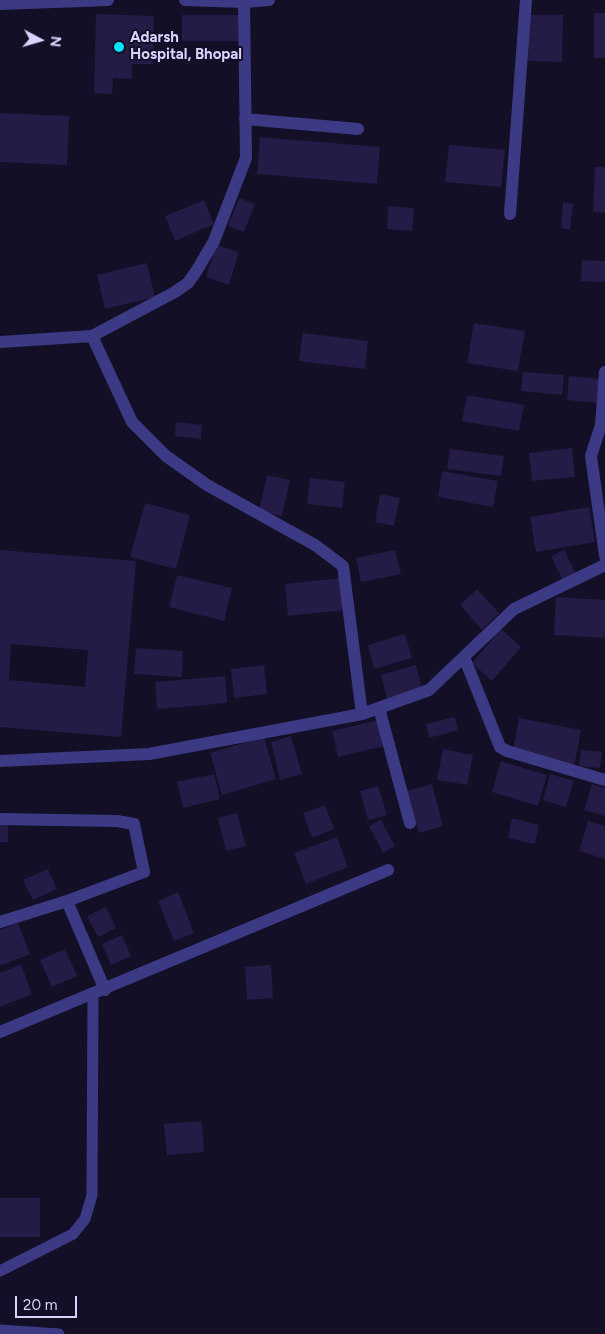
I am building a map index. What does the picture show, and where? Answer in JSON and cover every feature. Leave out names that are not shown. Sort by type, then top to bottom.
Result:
[{"type":"street","points":[[0,4],[108,0]]},
{"type":"street","points":[[185,0],[244,2],[268,0]]},
{"type":"street","points":[[510,214],[526,0]]},
{"type":"street","points":[[0,342],[92,336],[175,292],[188,282],[197,270],[214,241],[246,158],[244,2]]},
{"type":"street","points":[[245,119],[358,129]]},
{"type":"street","points":[[92,336],[132,422],[166,456],[207,485],[315,545],[343,566],[362,714]]},
{"type":"street","points":[[605,372],[601,425],[592,456],[605,556]]},
{"type":"street","points":[[0,761],[149,754],[362,714],[429,690],[514,609],[605,565]]},
{"type":"street","points":[[464,657],[500,747],[507,751],[605,780]]},
{"type":"street","points":[[379,708],[410,823]]},
{"type":"street","points":[[0,819],[117,821],[134,824],[144,872],[67,901],[0,922]]},
{"type":"street","points":[[0,1032],[388,870]]},
{"type":"street","points":[[67,901],[99,992]]},
{"type":"lane","points":[[0,1271],[73,1234],[85,1219],[92,1195],[99,992]]},
{"type":"lane","points":[[0,1330],[59,1334]]},
{"type":"building","points":[[594,13],[605,13],[605,58],[594,58]]},
{"type":"building","points":[[96,14],[154,16],[153,64],[132,64],[132,79],[113,78],[112,94],[94,93]]},
{"type":"building","points":[[182,15],[240,15],[239,41],[182,41]]},
{"type":"building","points":[[529,15],[563,15],[562,62],[528,61]]},
{"type":"building","points":[[0,113],[69,116],[67,165],[0,162]]},
{"type":"building","points":[[260,137],[380,147],[377,184],[257,174]]},
{"type":"building","points":[[449,145],[505,150],[501,187],[445,182]]},
{"type":"building","points":[[595,167],[605,167],[605,213],[593,212]]},
{"type":"building","points":[[239,198],[255,204],[244,232],[228,226]]},
{"type":"building","points":[[204,200],[214,224],[175,241],[165,216]]},
{"type":"building","points":[[563,202],[573,204],[570,230],[561,228]]},
{"type":"building","points":[[388,206],[414,208],[412,231],[387,229]]},
{"type":"building","points":[[216,245],[239,252],[229,285],[206,277]]},
{"type":"building","points":[[582,260],[605,261],[605,282],[581,281]]},
{"type":"building","points":[[147,263],[155,297],[105,309],[97,275]]},
{"type":"building","points":[[474,323],[525,331],[518,371],[467,363]]},
{"type":"building","points":[[303,333],[368,341],[365,369],[299,361]]},
{"type":"building","points":[[523,372],[564,375],[562,395],[521,391]]},
{"type":"building","points":[[569,376],[601,379],[598,403],[567,400]]},
{"type":"building","points":[[467,395],[524,405],[519,431],[462,421]]},
{"type":"building","points":[[176,422],[202,425],[201,439],[175,436]]},
{"type":"building","points":[[572,448],[575,477],[532,481],[529,453]]},
{"type":"building","points":[[450,449],[504,456],[501,476],[447,469]]},
{"type":"building","points":[[442,471],[498,481],[493,507],[438,497]]},
{"type":"building","points":[[267,475],[290,480],[282,516],[259,511]]},
{"type":"building","points":[[310,478],[345,482],[342,508],[307,504]]},
{"type":"building","points":[[380,494],[400,498],[394,526],[375,522]]},
{"type":"building","points":[[145,503],[190,515],[176,569],[130,557]]},
{"type":"building","points":[[589,507],[595,542],[536,552],[530,517]]},
{"type":"building","points":[[0,550],[136,561],[121,737],[0,727]],"holes":[[[11,644],[88,650],[85,687],[9,680]]]},
{"type":"building","points":[[395,550],[401,574],[361,582],[356,558]]},
{"type":"building","points":[[564,550],[577,576],[564,583],[551,556]]},
{"type":"building","points":[[177,575],[232,588],[224,621],[169,607]]},
{"type":"building","points":[[341,578],[344,610],[288,616],[285,584]]},
{"type":"building","points":[[477,589],[499,613],[482,630],[460,605]]},
{"type":"building","points":[[556,597],[605,600],[605,638],[554,635]]},
{"type":"building","points":[[501,629],[521,647],[492,681],[472,663]]},
{"type":"building","points":[[405,634],[412,658],[374,669],[368,645]]},
{"type":"building","points":[[136,648],[183,651],[182,677],[134,674]]},
{"type":"building","points":[[264,665],[267,694],[234,698],[231,669]]},
{"type":"building","points":[[416,665],[422,689],[387,699],[381,675]]},
{"type":"building","points":[[225,676],[227,703],[157,709],[155,682]]},
{"type":"building","points":[[455,717],[458,730],[429,738],[426,724]]},
{"type":"building","points":[[519,718],[581,730],[574,767],[513,750]]},
{"type":"building","points":[[378,720],[384,746],[338,757],[332,731]]},
{"type":"building","points":[[291,736],[302,774],[280,780],[271,742]]},
{"type":"building","points":[[264,737],[276,779],[222,795],[210,753]]},
{"type":"building","points":[[443,749],[473,755],[467,785],[437,780]]},
{"type":"building","points":[[581,750],[602,752],[600,768],[579,766]]},
{"type":"building","points":[[501,761],[547,775],[538,806],[492,792]]},
{"type":"building","points":[[214,774],[220,799],[183,808],[177,782]]},
{"type":"building","points":[[550,774],[574,781],[566,807],[543,800]]},
{"type":"building","points":[[432,784],[443,826],[419,833],[407,791]]},
{"type":"building","points":[[592,784],[605,788],[605,816],[584,810]]},
{"type":"building","points":[[378,786],[387,815],[368,820],[360,791]]},
{"type":"building","points":[[325,805],[334,829],[312,838],[303,813]]},
{"type":"building","points":[[237,813],[246,846],[226,851],[218,818]]},
{"type":"building","points":[[512,818],[539,825],[535,844],[508,838]]},
{"type":"building","points":[[381,820],[395,846],[383,853],[369,826]]},
{"type":"building","points":[[588,821],[605,826],[605,859],[579,851]]},
{"type":"building","points":[[0,823],[8,823],[8,842],[0,842]]},
{"type":"building","points":[[337,837],[348,867],[306,884],[294,853]]},
{"type":"building","points":[[48,869],[57,889],[33,900],[23,880]]},
{"type":"building","points":[[178,892],[194,933],[174,941],[158,901]]},
{"type":"building","points":[[106,907],[116,928],[98,937],[87,916]]},
{"type":"building","points":[[18,923],[30,954],[0,966],[0,930]]},
{"type":"building","points":[[122,935],[131,956],[111,965],[102,944]]},
{"type":"building","points":[[65,949],[77,976],[52,987],[40,960]]},
{"type":"building","points":[[21,964],[32,994],[0,1007],[0,973]]},
{"type":"building","points":[[271,965],[273,998],[247,1000],[245,967]]},
{"type":"building","points":[[202,1121],[204,1152],[167,1155],[164,1124]]},
{"type":"building","points":[[0,1198],[40,1198],[40,1237],[0,1237]]},
{"type":"place","name":"Adarsh Hospital, Bhopal","points":[[119,47]]}]
